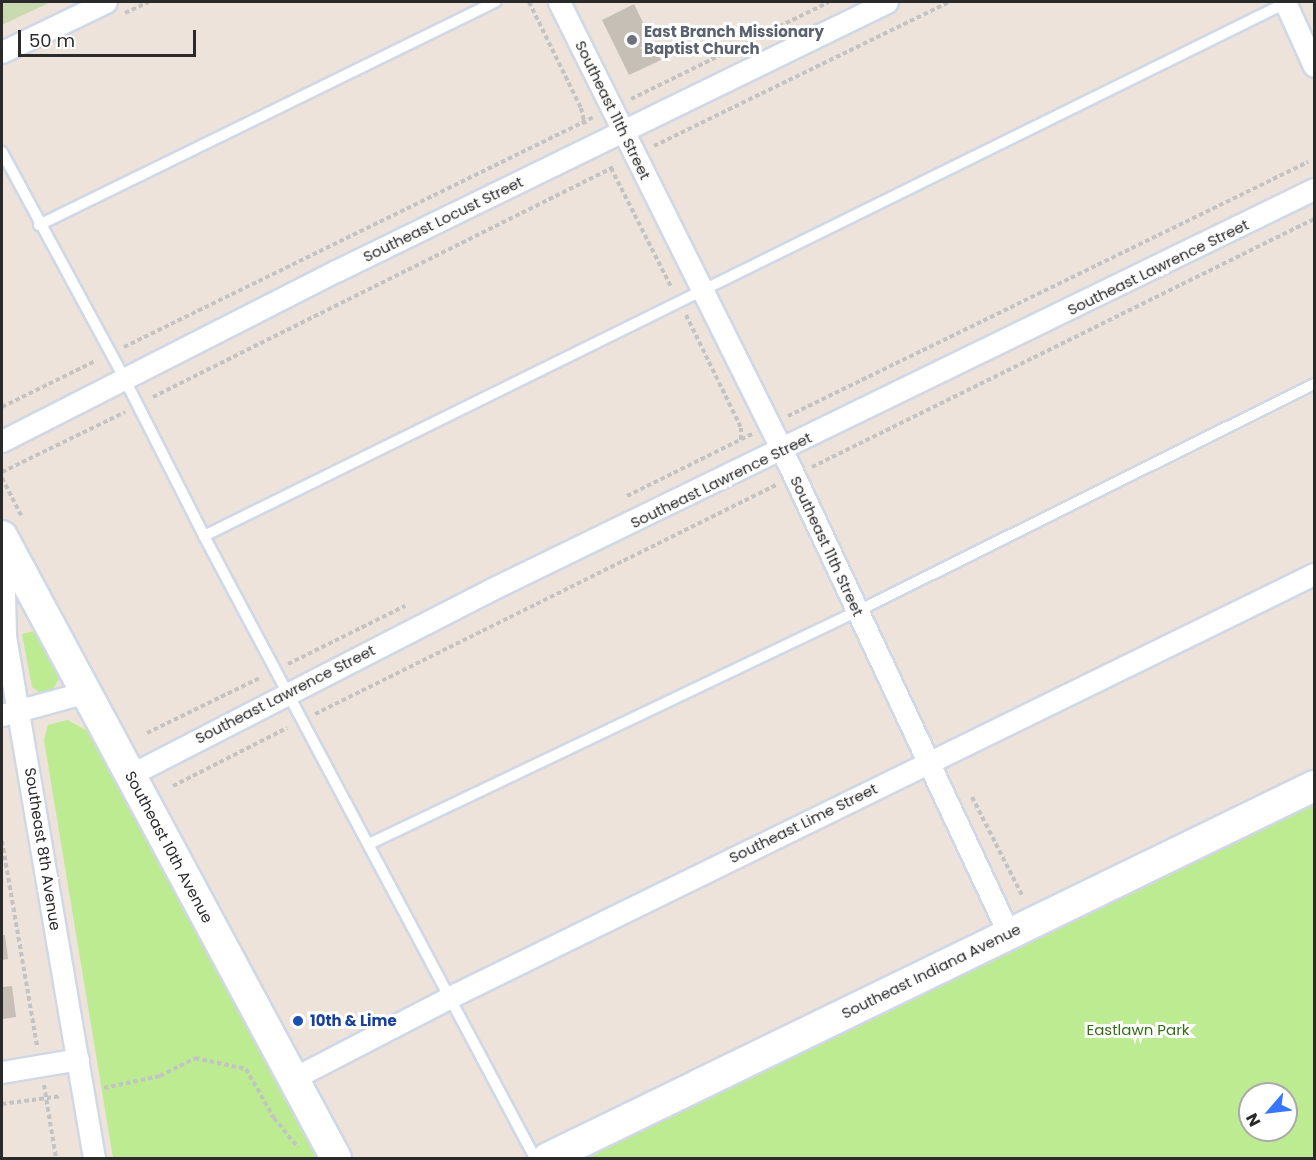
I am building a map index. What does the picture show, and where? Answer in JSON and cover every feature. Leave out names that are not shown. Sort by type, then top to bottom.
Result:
[{"type":"street","points":[[2,52],[106,2]]},
{"type":"street","name":"Southeast 11th Street","points":[[560,2],[782,450],[1008,932]]},
{"type":"street","name":"Southeast Locust Street","points":[[2,441],[124,378],[887,2]]},
{"type":"street","points":[[1285,2],[1314,66]]},
{"type":"street","name":"Southeast Lawrence Street","points":[[130,775],[289,691],[1314,189]]},
{"type":"street","name":"Southeast 10th Avenue","points":[[2,537],[336,1158]]},
{"type":"street","name":"Southeast 8th Avenue","points":[[2,537],[5,636],[11,714],[78,1059],[94,1158]]},
{"type":"street","name":"Southeast Lime Street","points":[[294,1078],[450,997],[1314,573]]},
{"type":"street","points":[[11,714],[86,692]]},
{"type":"street","name":"Southeast Indiana Avenue","points":[[548,1158],[1008,932],[1314,786]]},
{"type":"street","points":[[2,1072],[78,1059]]},
{"type":"lane","points":[[39,225],[495,2]]},
{"type":"lane","points":[[204,536],[703,292],[1285,2]]},
{"type":"lane","points":[[2,152],[39,225],[111,353],[204,536],[289,691],[302,721],[535,1158]]},
{"type":"lane","points":[[369,844],[858,611],[1314,384]]},
{"type":"path","points":[[2,407],[829,2]]},
{"type":"path","points":[[2,472],[949,2]]},
{"type":"path","points":[[173,786],[1314,219]]},
{"type":"path","points":[[2,841],[56,1158]]},
{"type":"path","points":[[2,1104],[83,1092],[160,1076],[195,1058],[246,1069],[274,1118],[306,1158]]},
{"type":"green space","points":[[2,2],[51,2],[2,25]]},
{"type":"green space","points":[[34,631],[59,678],[53,690],[42,694],[32,687],[22,634]]},
{"type":"green space","points":[[67,720],[88,731],[316,1158],[113,1158],[44,740],[48,725]]},
{"type":"green space","name":"Eastlawn Park","points":[[1314,802],[1314,1158],[577,1158]]},
{"type":"building","name":"East Branch Missionary Baptist Church","points":[[634,4],[661,60],[629,75],[602,20]]},
{"type":"building","points":[[2,935],[5,935],[8,959],[2,960]]},
{"type":"building","points":[[12,986],[16,1017],[2,1019],[2,987]]},
{"type":"place","name":"East Branch Missionary Baptist Church","points":[[632,40]]},
{"type":"place","name":"10th & Lime","points":[[298,1021]]}]
